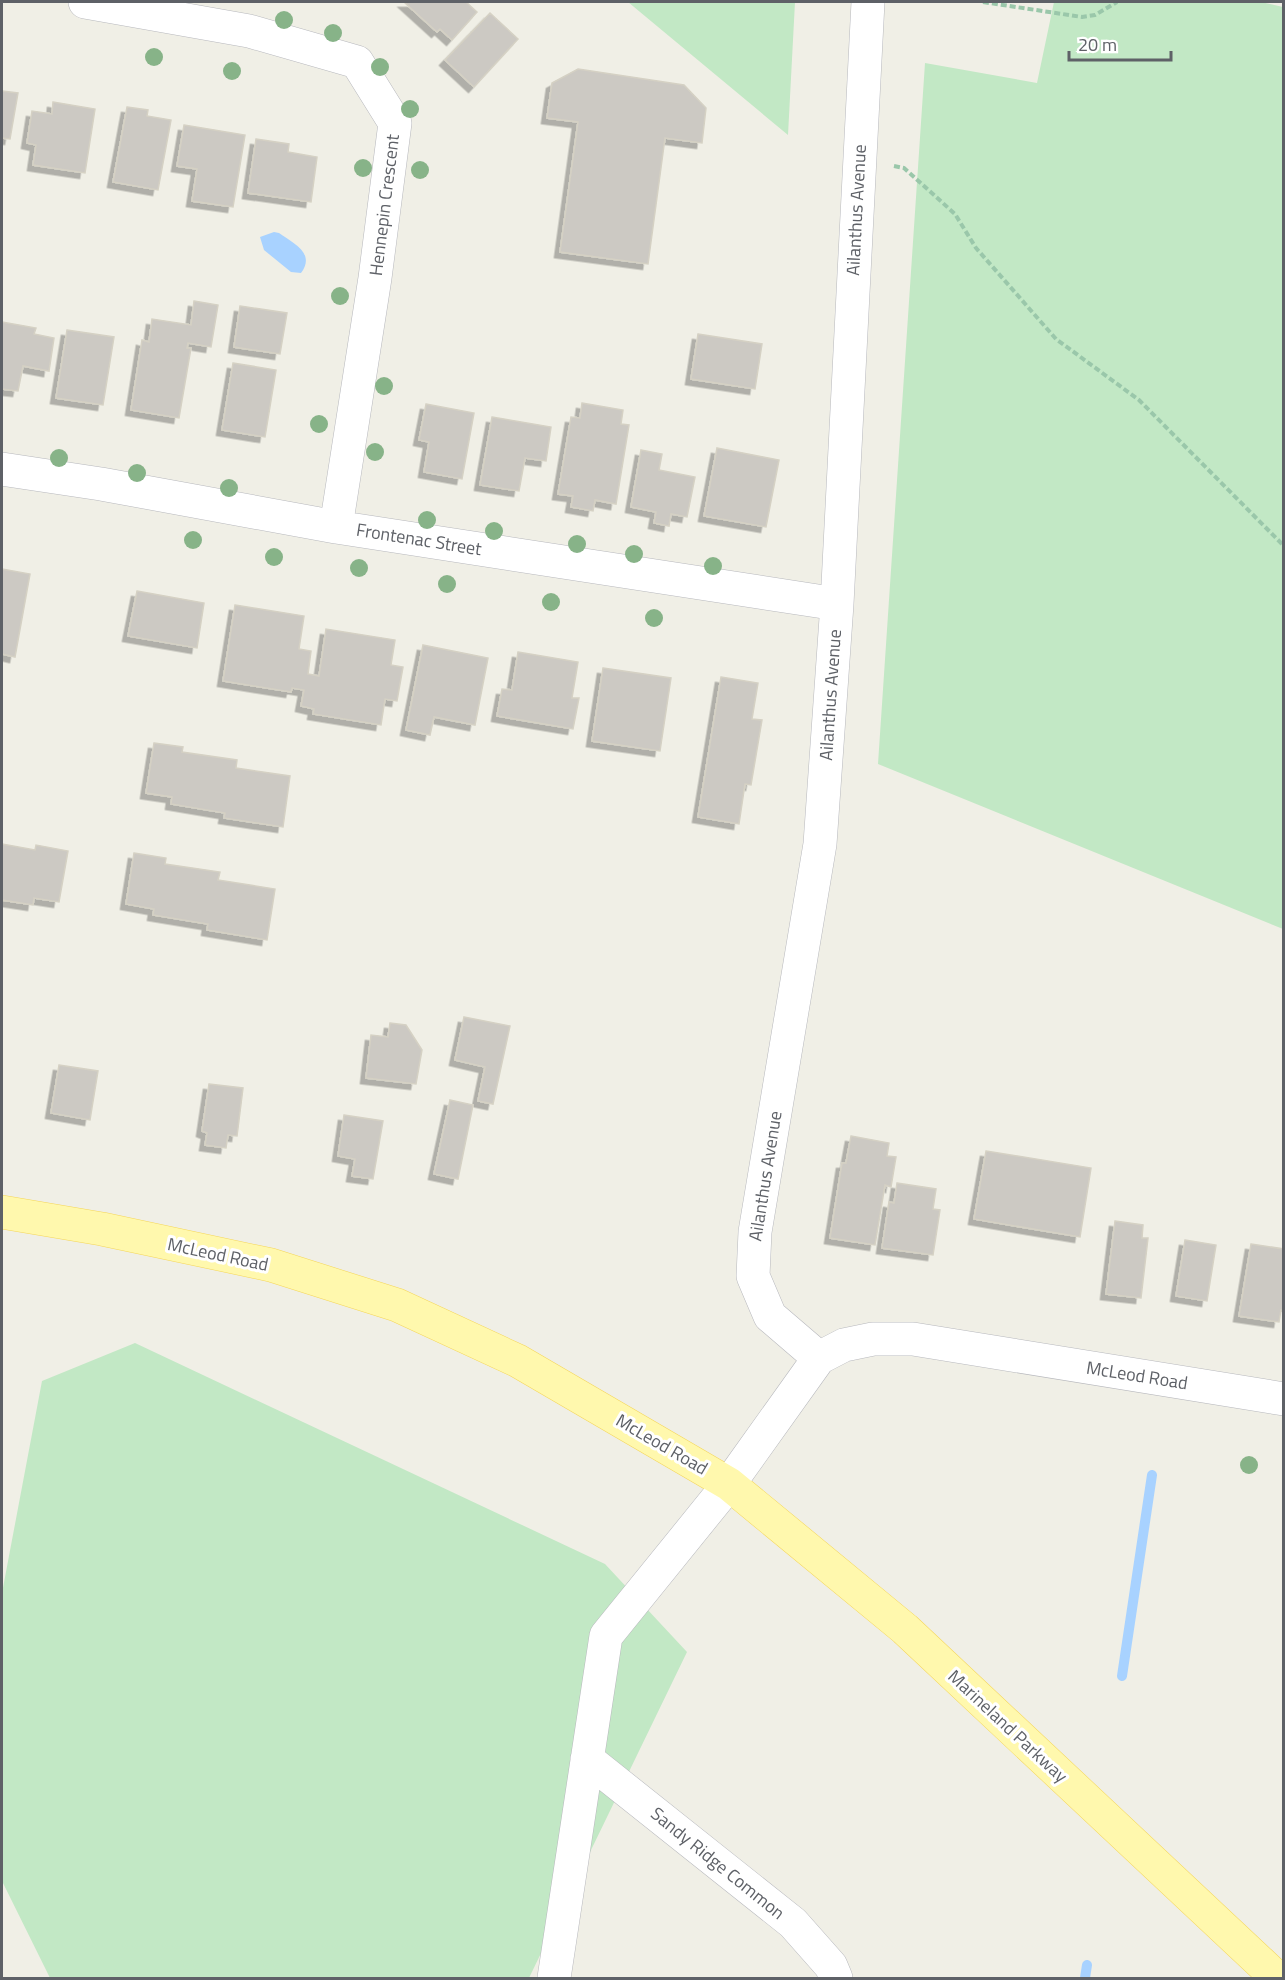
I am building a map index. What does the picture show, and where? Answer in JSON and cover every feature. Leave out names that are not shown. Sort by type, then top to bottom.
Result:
[{"type":"main road","name":"McLeod Road","points":[[2,1212],[102,1229],[271,1265],[397,1305],[518,1361],[729,1484]]},
{"type":"main road","name":"Marineland Parkway","points":[[729,1484],[905,1629],[1277,1978]]},
{"type":"street","name":"Hennepin Crescent","points":[[85,2],[249,31],[357,62],[394,123],[375,278],[336,527]]},
{"type":"street","name":"Ailanthus Avenue","points":[[819,1358],[770,1316],[753,1276],[755,1232],[820,844],[837,604],[868,2]]},
{"type":"street","name":"Frontenac Street","points":[[2,469],[101,484],[336,527],[837,604]]},
{"type":"street","name":"McLeod Road","points":[[729,1484],[819,1358],[844,1345],[873,1339],[913,1339],[1284,1399]]},
{"type":"street","points":[[554,1978],[606,1636],[729,1484]]},
{"type":"street","name":"Sandy Ridge Common","points":[[587,1759],[794,1923],[831,1966],[836,1978]]},
{"type":"path","points":[[983,2],[1082,17],[1095,15],[1117,2]]},
{"type":"path","points":[[859,158],[904,168],[955,214],[976,248],[1056,339],[1139,400],[1284,546]]},
{"type":"green space","points":[[628,2],[795,2],[788,135]]},
{"type":"green space","points":[[1054,2],[1261,2],[1283,7],[1283,929],[878,764],[925,63],[1037,83]]},
{"type":"green space","points":[[135,1343],[605,1564],[687,1652],[529,1978],[50,1978],[2,1881],[2,1593],[42,1381]]},
{"type":"water","points":[[274,232],[279,233],[301,249],[306,260],[301,273],[291,272],[264,250],[260,237]]},
{"type":"building","points":[[404,2],[466,2],[477,12],[452,40],[440,29],[437,32]]},
{"type":"building","points":[[490,13],[518,39],[474,87],[445,60]]},
{"type":"building","points":[[578,69],[684,85],[706,108],[702,143],[665,138],[648,264],[560,252],[578,122],[547,118],[552,83]]},
{"type":"building","points":[[2,91],[18,93],[10,139],[2,138]]},
{"type":"building","points":[[53,102],[95,109],[85,173],[33,165],[36,145],[27,143],[32,111],[52,114]]},
{"type":"building","points":[[127,107],[148,110],[147,116],[171,120],[158,190],[113,182]]},
{"type":"building","points":[[184,125],[245,135],[233,207],[192,201],[197,169],[177,166]]},
{"type":"building","points":[[256,139],[289,144],[288,152],[317,157],[311,202],[248,193]]},
{"type":"building","points":[[194,301],[218,305],[211,347],[188,343],[187,348],[191,348],[179,418],[131,410],[142,340],[149,342],[152,319],[191,325]]},
{"type":"building","points":[[240,306],[287,313],[280,354],[234,347]]},
{"type":"building","points":[[2,322],[36,328],[34,334],[54,338],[49,371],[23,366],[18,391],[2,389]]},
{"type":"building","points":[[67,330],[114,337],[103,405],[56,398]]},
{"type":"building","points":[[698,334],[762,344],[755,389],[691,379]]},
{"type":"building","points":[[233,363],[276,370],[265,437],[222,430]]},
{"type":"building","points":[[582,403],[623,410],[621,424],[629,425],[616,504],[595,500],[593,511],[571,507],[573,496],[558,494],[571,417],[580,418]]},
{"type":"building","points":[[426,404],[474,413],[462,479],[424,472],[429,442],[419,440]]},
{"type":"building","points":[[492,417],[551,427],[546,461],[525,458],[519,491],[480,485]]},
{"type":"building","points":[[717,448],[779,460],[766,527],[704,516]]},
{"type":"building","points":[[641,450],[662,454],[659,470],[695,477],[687,517],[671,514],[669,526],[654,523],[656,512],[631,507]]},
{"type":"building","points":[[2,569],[30,574],[15,657],[2,654]]},
{"type":"building","points":[[137,591],[204,603],[197,648],[128,636]]},
{"type":"building","points":[[235,605],[304,616],[299,649],[311,651],[308,674],[319,676],[326,629],[395,640],[391,665],[403,667],[397,701],[385,699],[381,725],[313,714],[314,709],[301,706],[304,690],[292,688],[291,692],[223,681]]},
{"type":"building","points":[[423,645],[488,658],[475,725],[434,717],[430,735],[406,730]]},
{"type":"building","points":[[518,652],[578,662],[572,698],[579,698],[573,729],[497,716],[502,689],[512,690]]},
{"type":"building","points":[[603,668],[671,678],[660,751],[592,741]]},
{"type":"building","points":[[721,677],[758,683],[752,719],[762,720],[751,785],[745,784],[739,824],[698,817]]},
{"type":"building","points":[[154,743],[183,747],[182,752],[237,760],[236,768],[290,776],[283,827],[224,818],[225,813],[171,804],[172,797],[146,793]]},
{"type":"building","points":[[2,844],[35,850],[36,845],[68,851],[59,902],[34,898],[33,905],[2,900]]},
{"type":"building","points":[[134,853],[166,858],[165,864],[220,872],[218,880],[275,889],[267,940],[207,930],[208,924],[153,915],[154,909],[126,904]]},
{"type":"building","points":[[464,1017],[510,1026],[493,1104],[478,1101],[485,1067],[455,1060]]},
{"type":"building","points":[[390,1023],[406,1025],[422,1050],[416,1084],[366,1078],[371,1035],[388,1037]]},
{"type":"building","points":[[59,1065],[98,1071],[90,1120],[51,1113]]},
{"type":"building","points":[[209,1084],[243,1088],[237,1136],[228,1135],[226,1148],[205,1145],[207,1133],[202,1131]]},
{"type":"building","points":[[450,1100],[473,1105],[458,1179],[434,1174]]},
{"type":"building","points":[[344,1115],[383,1121],[373,1179],[352,1176],[355,1159],[338,1156]]},
{"type":"building","points":[[851,1136],[889,1143],[887,1156],[896,1157],[891,1187],[885,1185],[875,1245],[830,1238],[842,1163],[846,1163]]},
{"type":"building","points":[[986,1151],[1091,1168],[1080,1237],[974,1219]]},
{"type":"building","points":[[897,1183],[936,1189],[933,1209],[940,1210],[933,1255],[882,1248],[889,1202],[894,1203]]},
{"type":"building","points":[[1115,1221],[1143,1225],[1142,1238],[1148,1238],[1141,1298],[1106,1294]]},
{"type":"building","points":[[1185,1240],[1216,1245],[1207,1301],[1176,1296]]},
{"type":"building","points":[[1251,1244],[1284,1249],[1284,1311],[1281,1310],[1279,1322],[1239,1316]]},
{"type":"waterway","points":[[1122,1676],[1152,1475]]},
{"type":"waterway","points":[[1085,1978],[1087,1965]]}]
